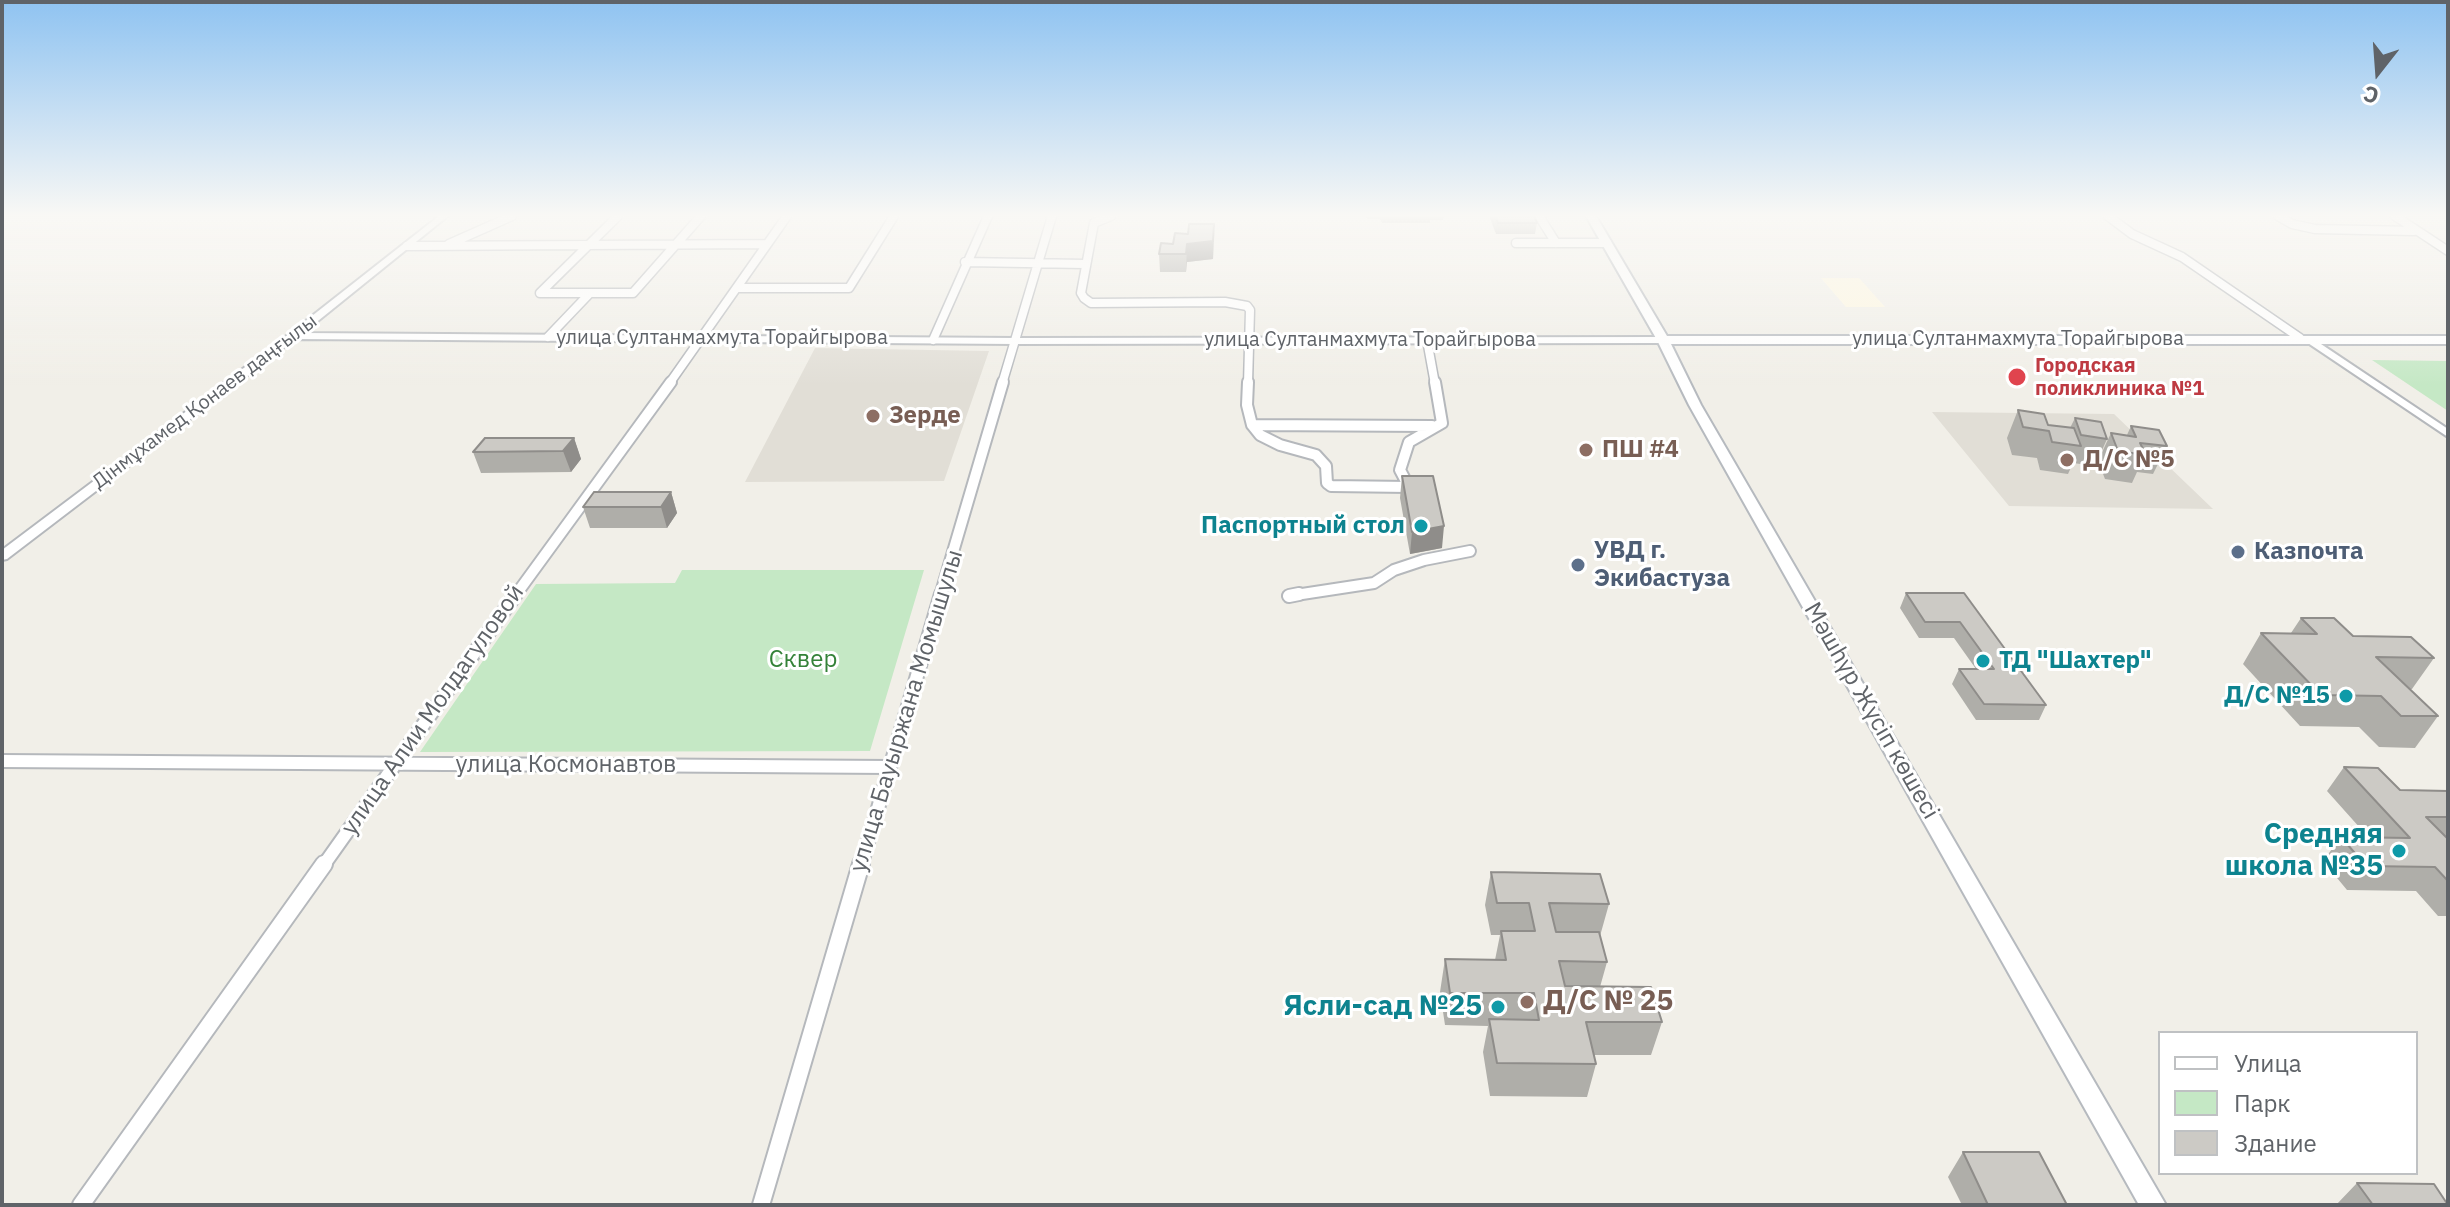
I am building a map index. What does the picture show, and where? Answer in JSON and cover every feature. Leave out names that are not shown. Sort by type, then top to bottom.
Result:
[{"type":"main road","name":"Мәшһүр Жүсіп көшесі","points":[[1624,272],[1663,340],[1695,405],[2153,1205]]},
{"type":"main road","name":"улица Султанмахмута Торайгырова","points":[[1663,340],[2448,340]]},
{"type":"street","name":"Дінмұхамед Қонаев даңғылы","points":[[2,556],[374,272]]},
{"type":"street","points":[[562,272],[540,293],[633,293],[651,272]]},
{"type":"street","name":"улица Алии Молдагуловой","points":[[81,1205],[747,272]]},
{"type":"street","points":[[737,288],[849,288],[859,272]]},
{"type":"street","points":[[933,340],[961,272]]},
{"type":"street","name":"улица Бауыржана Момышулы","points":[[761,1205],[1036,272]]},
{"type":"street","points":[[1084,272],[1081,293],[1091,303],[1237,303],[1250,310],[1247,405],[1252,425],[1260,435],[1280,445],[1316,455],[1326,466],[1327,483],[1331,486],[1409,487],[1400,470],[1409,442],[1412,437],[1441,426]]},
{"type":"street","points":[[2205,272],[2448,434]]},
{"type":"street","points":[[548,337],[590,293]]},
{"type":"street","name":"улица Султанмахмута Торайгырова","points":[[293,336],[1016,341],[1663,340]]},
{"type":"street","points":[[1427,340],[1442,417],[1441,426]]},
{"type":"street","points":[[1252,425],[1441,426]]},
{"type":"street","points":[[1289,596],[1374,583],[1394,570],[1424,560],[1470,551]]},
{"type":"street","name":"улица Космонавтов","points":[[2,761],[890,767]]},
{"type":"shaded area","points":[[1821,278],[1859,278],[1885,307],[1846,307]]},
{"type":"shaded area","name":"Зерде","points":[[815,348],[989,351],[944,481],[745,482]]},
{"type":"shaded area","name":"Д/С №5","points":[[1932,412],[2114,414],[2213,509],[2009,506]]},
{"type":"green space","points":[[2372,360],[2448,361],[2448,411]]},
{"type":"green space","name":"Сквер","points":[[682,570],[924,570],[870,751],[420,752],[536,584],[675,583]]},
{"type":"building","points":[[2018,410],[2044,414],[2048,425],[2074,428],[2081,446],[2052,442],[2049,431],[2023,427]]},
{"type":"building","points":[[2075,418],[2101,422],[2107,439],[2081,435]]},
{"type":"building","points":[[2131,426],[2159,430],[2167,446],[2140,443],[2146,455],[2118,451],[2111,433],[2136,437]]},
{"type":"building","points":[[485,438],[574,438],[563,451],[473,452]]},
{"type":"building","points":[[1402,476],[1433,476],[1444,526],[1412,532]]},
{"type":"building","points":[[594,492],[671,492],[661,507],[583,507]]},
{"type":"building","points":[[1906,593],[1964,593],[2046,705],[1984,704],[1959,669],[1994,669],[1960,622],[1925,622]]},
{"type":"building","points":[[2301,618],[2334,618],[2353,636],[2411,637],[2434,658],[2376,657],[2438,716],[2401,716],[2381,696],[2321,695],[2261,633],[2317,634]]},
{"type":"building","points":[[2344,767],[2378,768],[2400,790],[2448,791],[2448,817],[2426,817],[2448,839],[2448,881],[2435,867],[2366,866],[2341,837],[2410,838]]},
{"type":"building","points":[[1491,872],[1600,874],[1609,904],[1549,903],[1556,932],[1599,932],[1607,962],[1559,961],[1565,986],[1651,987],[1662,1022],[1586,1022],[1596,1064],[1497,1063],[1489,1019],[1539,1020],[1534,993],[1450,993],[1445,959],[1506,960],[1501,931],[1535,931],[1529,903],[1497,903]]},
{"type":"building","points":[[1963,1152],[2039,1152],[2067,1205],[1988,1205]]},
{"type":"building","points":[[2357,1183],[2434,1184],[2448,1205],[2373,1205]]},
{"type":"place","name":"Городская поликлиника №1","points":[[2017,377]]},
{"type":"place","name":"Зерде","points":[[873,416]]},
{"type":"place","name":"ПШ #4","points":[[1586,450]]},
{"type":"place","name":"Д/С №5","points":[[2067,460]]},
{"type":"place","name":"Паспортный стол","points":[[1421,526]]},
{"type":"place","name":"Казпочта","points":[[2238,552]]},
{"type":"place","name":"УВД г. Экибастуза","points":[[1578,565]]},
{"type":"place","name":"ТД \"Шахтер\"","points":[[1983,661]]},
{"type":"place","name":"Д/С №15","points":[[2346,696]]},
{"type":"place","name":"Средняя школа №35","points":[[2399,851]]},
{"type":"place","name":"Д/С № 25","points":[[1527,1002]]},
{"type":"place","name":"Ясли-сад №25","points":[[1498,1007]]}]
